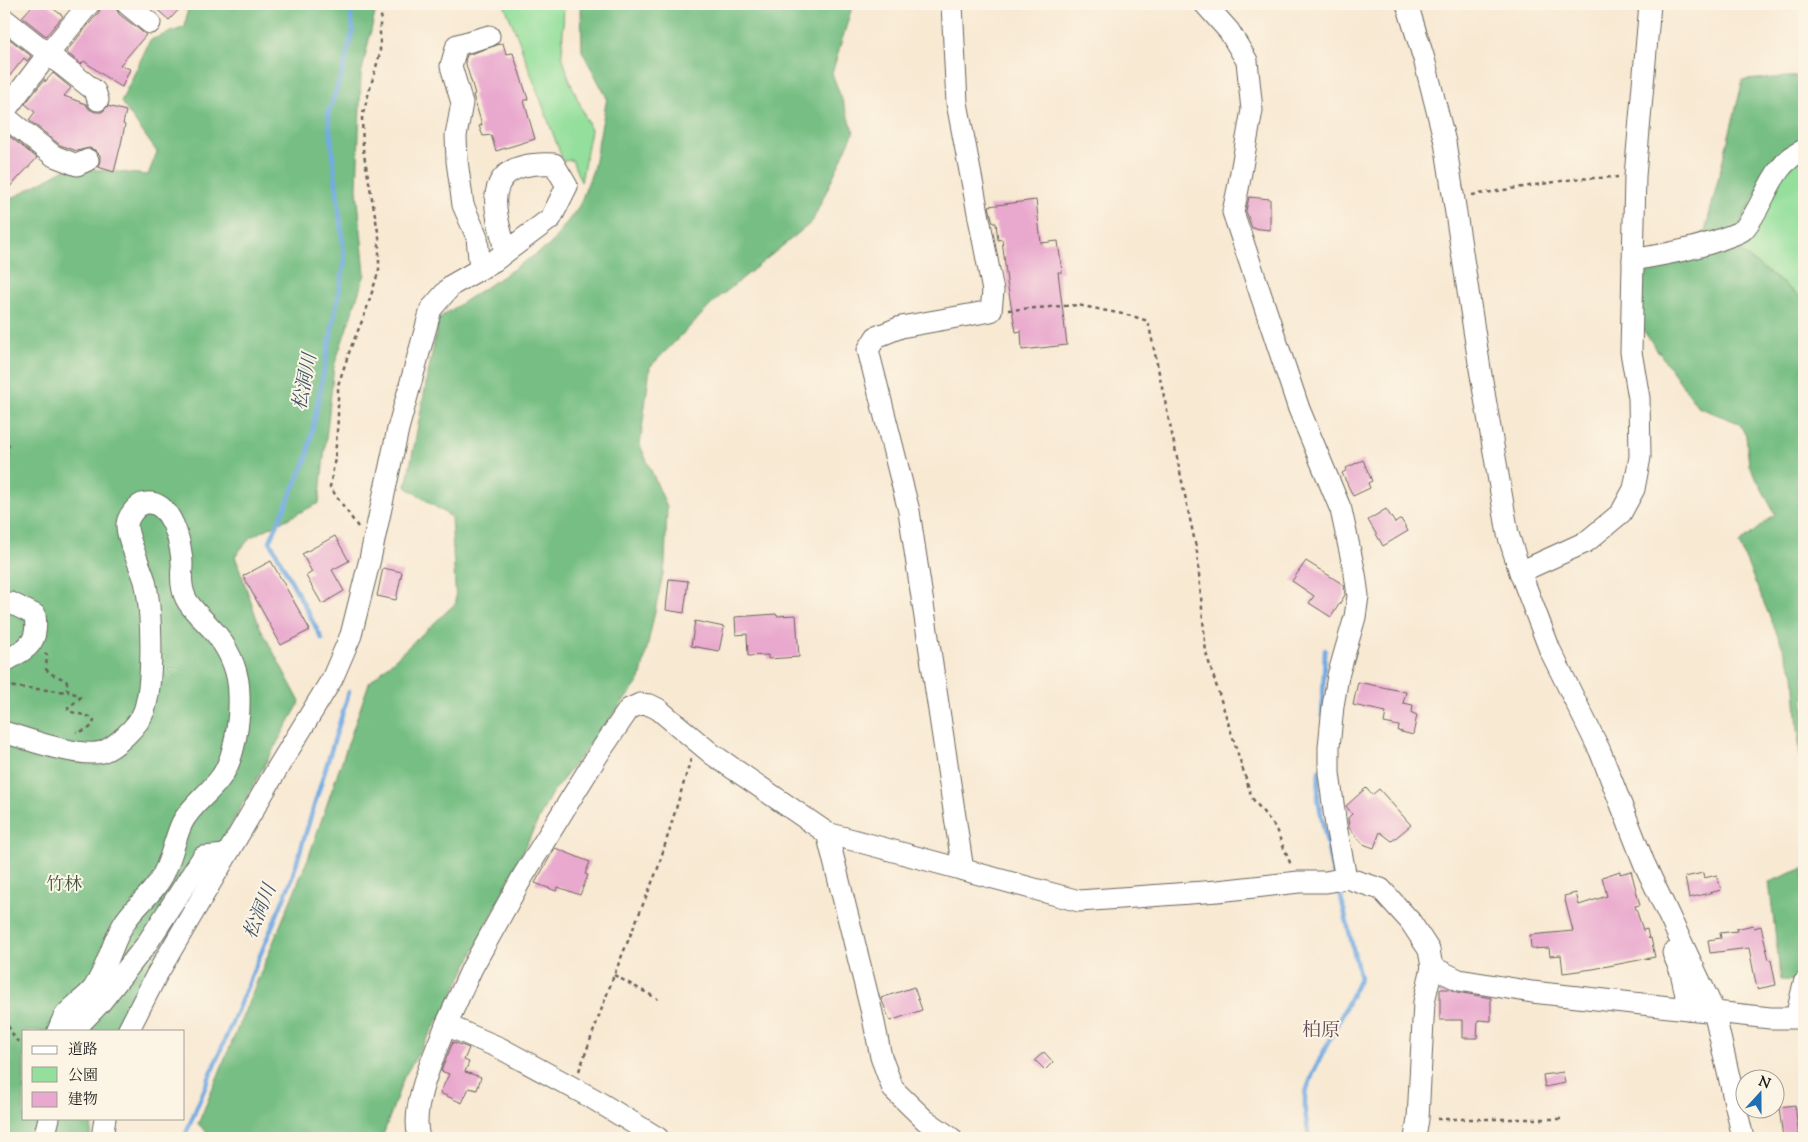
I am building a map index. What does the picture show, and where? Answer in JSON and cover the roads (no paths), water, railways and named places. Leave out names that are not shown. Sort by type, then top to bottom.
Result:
[{"type":"street","points":[[4,112],[89,4]]},
{"type":"street","points":[[127,4],[150,23]]},
{"type":"street","points":[[952,4],[957,103],[993,291],[991,311],[901,327],[876,337],[868,350],[909,511],[963,870]]},
{"type":"street","points":[[1206,4],[1229,31],[1247,61],[1252,110],[1232,212],[1299,409],[1340,510],[1356,581],[1358,596],[1355,617],[1338,676],[1333,706],[1330,747],[1330,773],[1336,826],[1346,878]]},
{"type":"street","points":[[1407,4],[1424,59],[1445,142],[1480,369],[1507,524],[1520,572],[1550,650],[1600,751],[1644,863],[1714,1011],[1743,1138]]},
{"type":"street","points":[[1520,572],[1586,542],[1621,513],[1634,489],[1640,457],[1638,398],[1631,352],[1633,260],[1636,176],[1650,4]]},
{"type":"street","points":[[4,19],[95,91],[98,100]]},
{"type":"street","points":[[129,1030],[156,976],[226,855],[332,679],[351,635],[398,429],[413,368],[431,309],[452,285],[492,261],[477,237],[463,205],[456,161],[456,136],[462,103],[452,66],[457,45],[489,36]]},
{"type":"street","points":[[4,116],[54,156],[77,165],[88,160]]},
{"type":"street","points":[[1633,260],[1703,246],[1743,230],[1754,214],[1768,185],[1784,164],[1804,150]]},
{"type":"street","points":[[4,732],[69,750],[91,753],[101,752],[112,747],[139,720],[144,712],[148,691],[151,617],[145,581],[127,524],[132,513],[139,505],[155,504],[171,519],[178,533],[183,555],[180,583],[185,598],[216,633],[236,668],[239,694],[236,732],[229,764],[221,777],[196,804],[183,822],[158,884],[138,904],[123,925],[102,974],[93,989],[64,1017],[58,1030]]},
{"type":"street","points":[[4,604],[11,603],[35,614],[37,628],[30,646],[4,662]]},
{"type":"street","points":[[419,1138],[416,1127],[424,1080],[472,968],[523,876],[599,754],[629,709],[640,704],[650,705],[658,709],[712,754],[827,833],[1079,901],[1218,891],[1299,882],[1326,882],[1346,878],[1381,889],[1410,921],[1429,950],[1432,967],[1424,1002],[1417,1128]]},
{"type":"street","points":[[827,833],[872,1013],[881,1057],[893,1089],[925,1120],[951,1138]]},
{"type":"street","points":[[74,1030],[100,1003],[146,945],[203,857],[226,855]]},
{"type":"street","points":[[1652,905],[1681,972],[1688,1009]]},
{"type":"street","points":[[1432,967],[1459,980],[1532,992],[1770,1018],[1796,1018],[1804,983]]},
{"type":"street","points":[[446,1025],[500,1048],[572,1087],[658,1138]]},
{"type":"street","points":[[44,1138],[48,1120]]},
{"type":"street","points":[[102,1138],[105,1120]]},
{"type":"waterway","name":"松洞川","points":[[322,639],[270,541],[307,458],[345,261],[328,113],[342,74],[353,30],[349,4]]},
{"type":"waterway","points":[[1322,716],[1325,650]]},
{"type":"waterway","name":"松洞川","points":[[184,1138],[291,881],[349,692]]},
{"type":"waterway","points":[[1319,771],[1318,799],[1333,873]]},
{"type":"waterway","points":[[1309,1138],[1305,1112],[1305,1094],[1314,1071],[1360,978],[1340,893]]},
{"type":"district","name":"柏原","points":[[1321,1031]]},
{"type":"park label","name":"竹林","points":[[64,886]]}]
